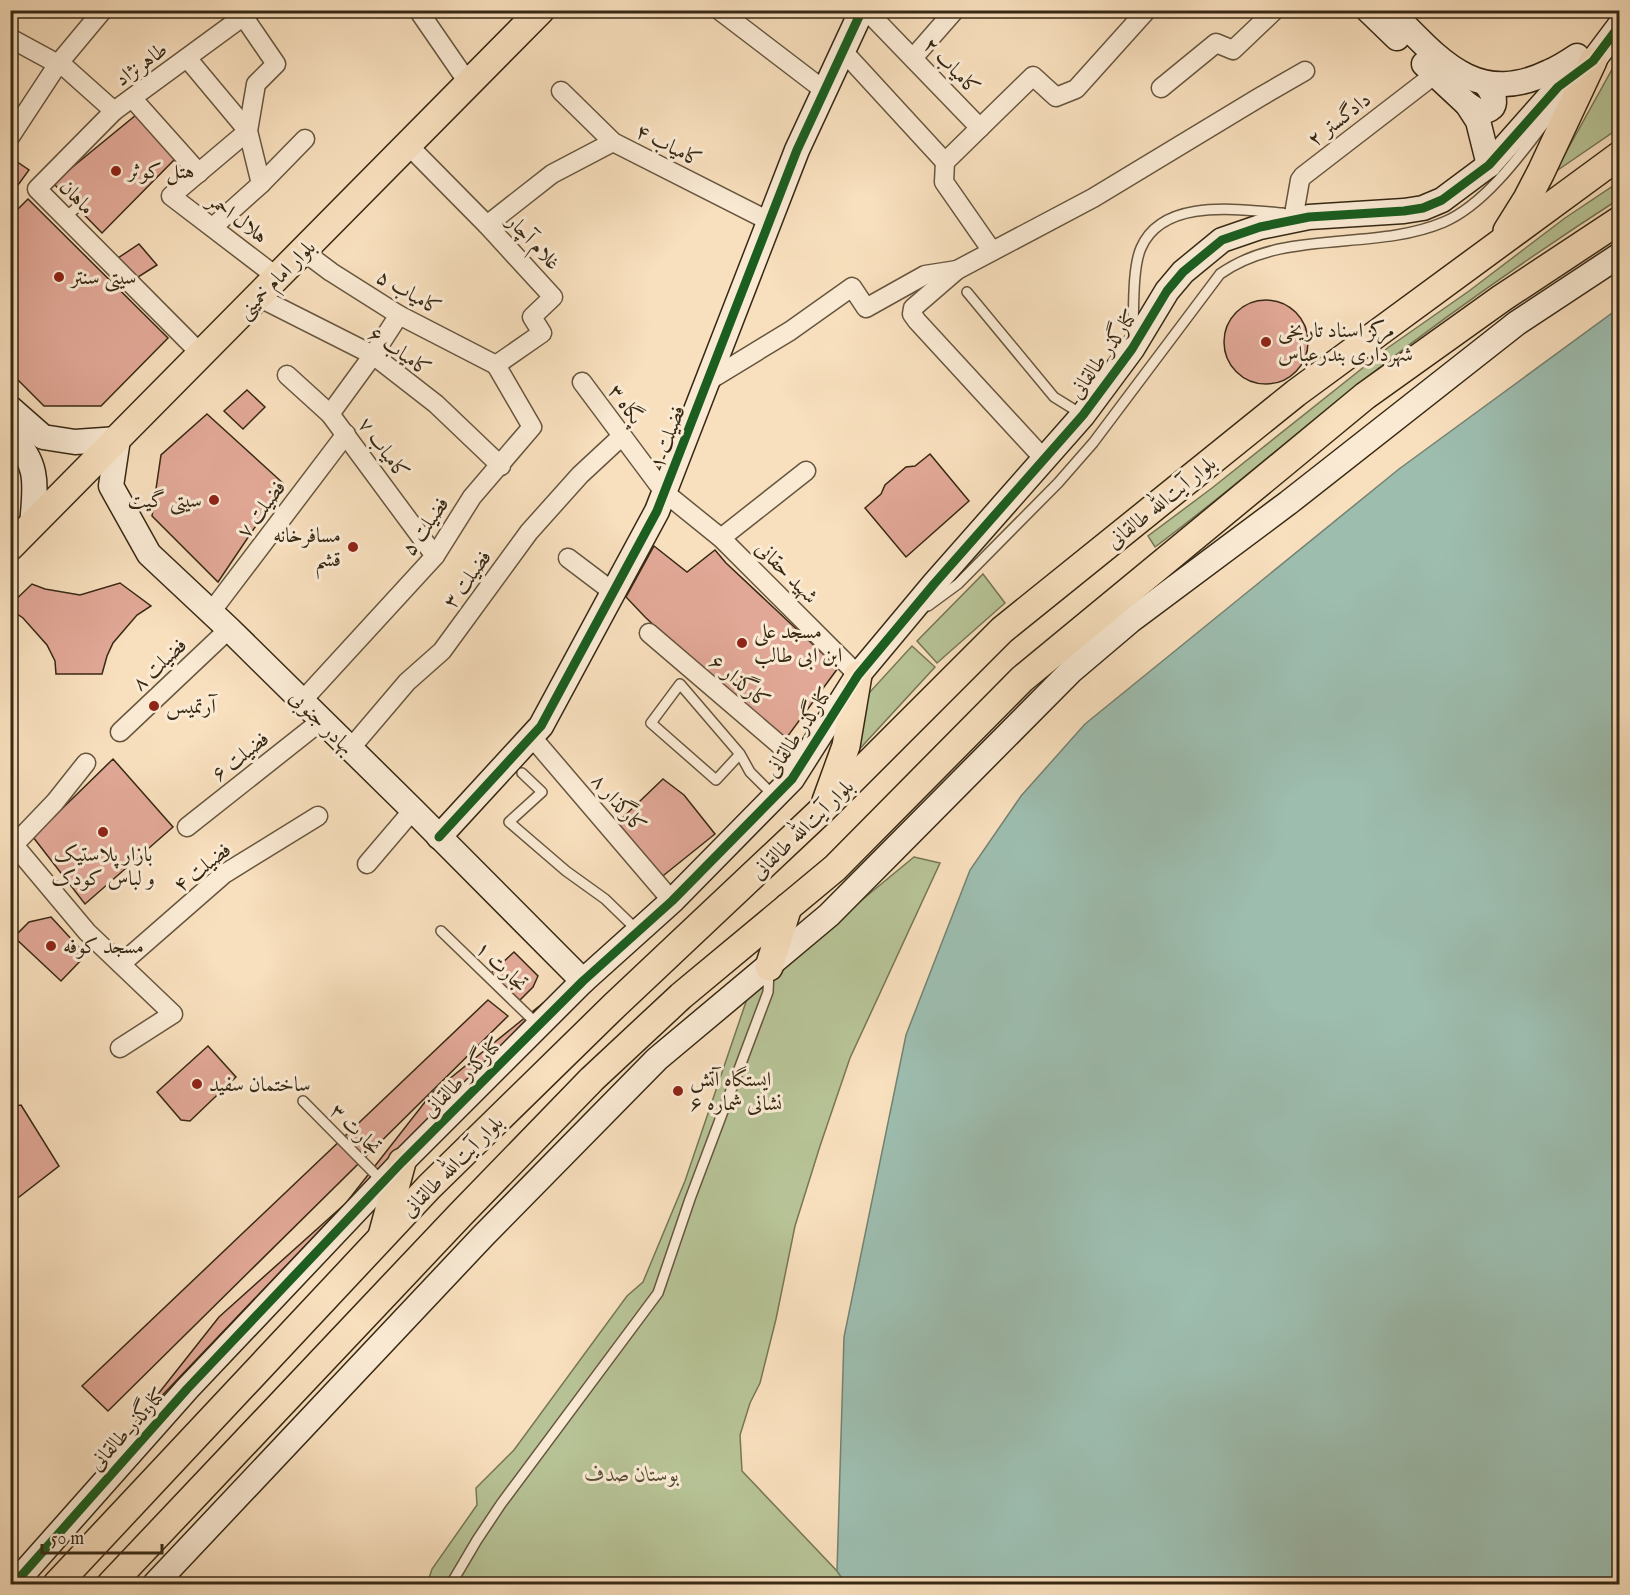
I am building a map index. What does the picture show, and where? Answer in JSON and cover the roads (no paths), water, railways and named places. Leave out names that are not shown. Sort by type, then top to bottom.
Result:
[{"type":"main road","name":"بلوار امام خمینی","points":[[10,547],[541,10]]},
{"type":"main road","points":[[1499,244],[1541,172],[1593,61]]},
{"type":"main road","name":"بلوار آیت‌الله طالقانی","points":[[57,1584],[429,1187],[614,1006],[823,809],[1002,630],[1296,393],[1620,155]]},
{"type":"main road","name":"بلوار آیت‌الله طالقانی","points":[[111,1584],[592,1079],[681,996],[847,856],[1022,679],[1224,510],[1365,396],[1502,298],[1620,220]]},
{"type":"main road","points":[[823,809],[846,746],[858,675]]},
{"type":"main road","points":[[770,967],[788,907]]},
{"type":"main road","points":[[381,1238],[402,1162]]},
{"type":"street","points":[[10,137],[58,64],[103,10]]},
{"type":"street","points":[[418,10],[469,84]]},
{"type":"street","points":[[719,10],[825,91]]},
{"type":"street","name":"فضیلت ۱","points":[[438,837],[541,726],[657,511],[797,150],[864,10]]},
{"type":"street","name":"کامیاب ۲","points":[[864,10],[980,128]]},
{"type":"street","points":[[913,58],[955,10]]},
{"type":"street","points":[[992,251],[944,182],[945,162],[1033,76],[1056,97],[1076,89],[1147,10]]},
{"type":"street","points":[[1161,88],[1216,43],[1233,50],[1275,10]]},
{"type":"street","points":[[1368,10],[1434,75],[1478,111],[1487,111],[1495,102],[1486,84]]},
{"type":"street","points":[[1390,10],[1454,70],[1486,84],[1507,84],[1548,73],[1615,31]]},
{"type":"street","points":[[245,12],[276,64],[256,84],[248,131],[261,184]]},
{"type":"street","name":"طاهرنژاد","points":[[114,111],[245,12]]},
{"type":"street","name":"کنارگذر طالقانی","points":[[14,1584],[187,1389],[402,1162],[583,981],[672,901],[792,778],[858,675],[1083,415],[1132,349],[1167,291],[1183,272],[1204,252],[1222,240],[1301,215],[1404,211],[1424,208],[1442,200],[1489,165],[1558,87],[1593,61],[1615,31]]},
{"type":"street","points":[[10,38],[67,69],[114,111]]},
{"type":"street","points":[[843,51],[945,162]]},
{"type":"street","points":[[187,58],[248,131]]},
{"type":"street","points":[[1045,460],[916,321],[912,314],[913,308],[957,270],[1093,198],[1305,71]]},
{"type":"street","name":"دادگستر ۲","points":[[1301,215],[1300,180],[1303,176],[1434,75]]},
{"type":"street","name":"کامیاب ۴","points":[[561,91],[613,142],[770,221]]},
{"type":"street","points":[[132,98],[199,173],[248,131]]},
{"type":"street","points":[[1467,104],[1478,121],[1489,165]]},
{"type":"street","name":"ماهان","points":[[114,111],[37,189],[71,213],[201,354]]},
{"type":"street","points":[[213,228],[261,184],[304,139]]},
{"type":"street","points":[[487,225],[552,174],[613,142]]},
{"type":"street","name":"غلام آچار","points":[[408,145],[487,225],[553,297],[532,317],[542,333],[496,365]]},
{"type":"street","name":"هلال احمر","points":[[199,173],[171,196],[277,277]]},
{"type":"street","name":"کامیاب ۵","points":[[303,251],[331,272],[399,315],[496,365]]},
{"type":"street","points":[[155,1584],[483,1236],[657,1059],[770,967],[829,915],[1071,671],[1118,632],[1288,503],[1517,323],[1620,255]]},
{"type":"street","points":[[708,381],[790,331],[852,287],[866,308],[925,275],[957,270]]},
{"type":"street","name":"کامیاب ۶","points":[[258,297],[373,355],[436,404],[501,466]]},
{"type":"street","points":[[330,414],[399,315]]},
{"type":"street","name":"فضیلت ۵","points":[[302,701],[435,556],[472,497],[532,428],[496,365]]},
{"type":"street","name":"کامیاب ۷","points":[[287,375],[330,414],[435,556]]},
{"type":"street","name":"پگاه ۳","points":[[582,382],[664,492],[715,534]]},
{"type":"street","points":[[10,408],[43,436],[75,441],[118,439]]},
{"type":"street","name":"فضیلت ۷","points":[[211,612],[346,434]]},
{"type":"street","points":[[10,435],[28,454],[35,481],[32,525]]},
{"type":"street","name":"فضیلت ۳","points":[[350,749],[407,681],[442,651],[529,532],[580,475],[622,436]]},
{"type":"street","name":"بهادر جنوبی","points":[[118,439],[111,486],[149,554],[229,629],[413,810],[583,981]]},
{"type":"street","points":[[715,534],[807,471]]},
{"type":"street","name":"شهید حقانی","points":[[715,534],[858,675]]},
{"type":"street","points":[[567,558],[613,592]]},
{"type":"street","name":"فضیلت ۸","points":[[120,732],[229,629]]},
{"type":"street","name":"کارگذار ۶","points":[[649,633],[802,764]]},
{"type":"street","name":"فضیلت ۶","points":[[187,827],[321,721]]},
{"type":"street","name":"کارگذار ۸","points":[[531,736],[672,901]]},
{"type":"street","points":[[86,763],[55,802],[12,847],[87,932],[173,1014],[120,1048]]},
{"type":"street","points":[[367,864],[413,810]]},
{"type":"street","name":"فضیلت ۴","points":[[121,964],[224,874],[318,816]]},
{"type":"lane","points":[[897,629],[958,584],[1058,483],[1094,443],[1220,274],[1235,263],[1271,250],[1392,236],[1423,230],[1451,218],[1483,195],[1499,180],[1593,61]]},
{"type":"lane","points":[[1132,349],[1137,266],[1141,248],[1158,227],[1172,218],[1192,211],[1232,209],[1301,215]]},
{"type":"lane","points":[[967,292],[1054,397],[1083,415]]},
{"type":"lane","points":[[740,754],[716,780],[651,723],[680,684],[740,754],[750,772],[775,796]]},
{"type":"lane","points":[[522,773],[542,792],[509,822],[566,872],[605,899],[638,931]]},
{"type":"lane","name":"تجارت ۱","points":[[441,931],[539,1026]]},
{"type":"lane","points":[[452,1584],[501,1504],[658,1293],[690,1199],[768,992],[770,967]]},
{"type":"lane","name":"تجارت ۳","points":[[303,1101],[383,1182]]},
{"type":"place","name":"هتل کوثر","points":[[116,171]]},
{"type":"place","name":"سیتی سنتر","points":[[59,277]]},
{"type":"place","name":"مرکز اسناد تاریخی شهرداری بندرعباس","points":[[1266,342]]},
{"type":"place","name":"سیتی گیت","points":[[214,500]]},
{"type":"place","name":"مسافرخانه قشم","points":[[353,547]]},
{"type":"place","name":"مسجد علی ابن ابی طالب","points":[[742,643]]},
{"type":"place","name":"آرتمیس","points":[[154,706]]},
{"type":"place","name":"بازار پلاستیک و لباس کودک","points":[[103,832]]},
{"type":"place","name":"مسجد کوفه","points":[[51,946]]},
{"type":"place","name":"ساختمان سفید","points":[[197,1084]]},
{"type":"place","name":"ایستگاه آتش نشانی شماره ۶","points":[[678,1091]]},
{"type":"park label","name":"بوستان صدف","points":[[632,1474]]}]
